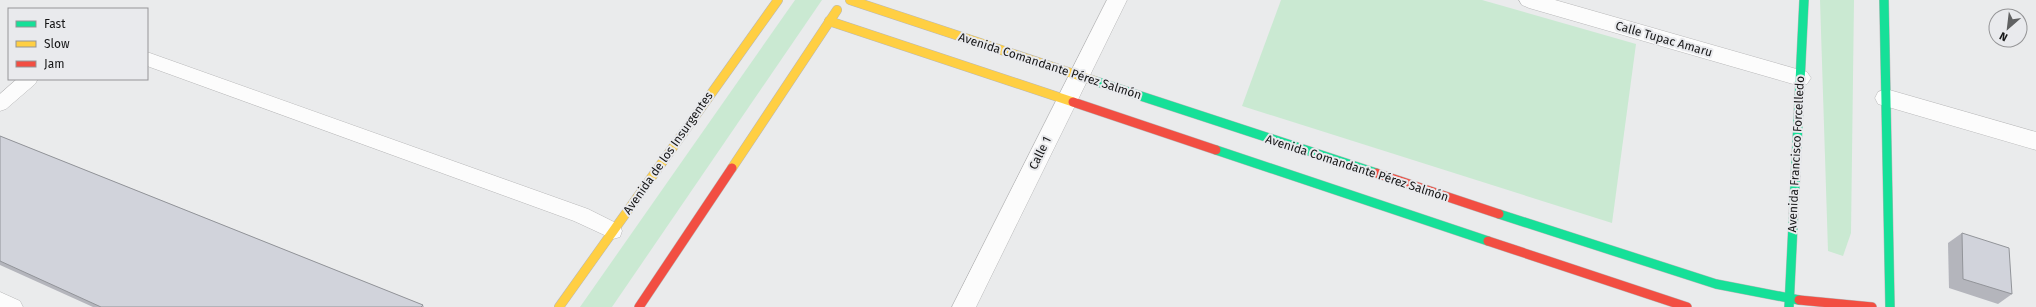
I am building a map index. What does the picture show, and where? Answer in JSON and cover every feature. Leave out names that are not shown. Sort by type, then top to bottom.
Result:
[{"type":"main road","name":"Avenida de los Insurgentes","points":[[559,307],[778,0]]},
{"type":"main road","points":[[639,307],[843,0]]},
{"type":"main road","name":"Avenida Comandante Pérez Salmón","points":[[850,0],[1635,259],[1716,284],[1789,303],[1872,307]]},
{"type":"main road","name":"Avenida Francisco Forcelledo","points":[[1789,303],[1804,0]]},
{"type":"main road","points":[[1884,0],[1890,307]]},
{"type":"main road","points":[[829,21],[1687,307]]},
{"type":"street","name":"Calle 1","points":[[964,307],[1117,0]]},
{"type":"street","name":"Calle Tupac Amaru","points":[[1529,0],[1800,78]]},
{"type":"street","points":[[1886,98],[2036,141]]},
{"type":"lane","points":[[148,59],[581,216],[613,231]]},
{"type":"lane","points":[[0,104],[28,80]]},
{"type":"lane","points":[[0,301],[13,307]]},
{"type":"green space","points":[[795,0],[822,0],[612,307],[580,307]]},
{"type":"green space","points":[[1281,0],[1482,0],[1636,44],[1612,223],[1242,106]]},
{"type":"green space","points":[[1820,0],[1854,0],[1851,233],[1843,256],[1828,251]]},
{"type":"building","points":[[0,136],[423,305],[421,307],[101,307],[0,261]]},
{"type":"building","points":[[1962,233],[2009,248],[2012,294],[1963,279]]},
{"type":"traffic: fast","points":[[1789,307],[1804,0]]},
{"type":"traffic: fast","points":[[1884,0],[1890,307]]},
{"type":"traffic: fast","points":[[1095,81],[1376,173]]},
{"type":"traffic: fast","points":[[1216,150],[1488,241]]},
{"type":"traffic: fast","points":[[1499,214],[1716,284],[1799,300]]},
{"type":"traffic: slow","points":[[559,307],[778,0]]},
{"type":"traffic: slow","points":[[850,0],[1095,81]]},
{"type":"traffic: slow","points":[[732,168],[837,10]]},
{"type":"traffic: slow","points":[[829,21],[1073,102]]},
{"type":"traffic: jam","points":[[1073,102],[1216,150]]},
{"type":"traffic: jam","points":[[639,307],[732,168]]},
{"type":"traffic: jam","points":[[1376,173],[1499,214]]},
{"type":"traffic: jam","points":[[1488,241],[1687,307]]},
{"type":"traffic: jam","points":[[1799,300],[1872,307]]}]
